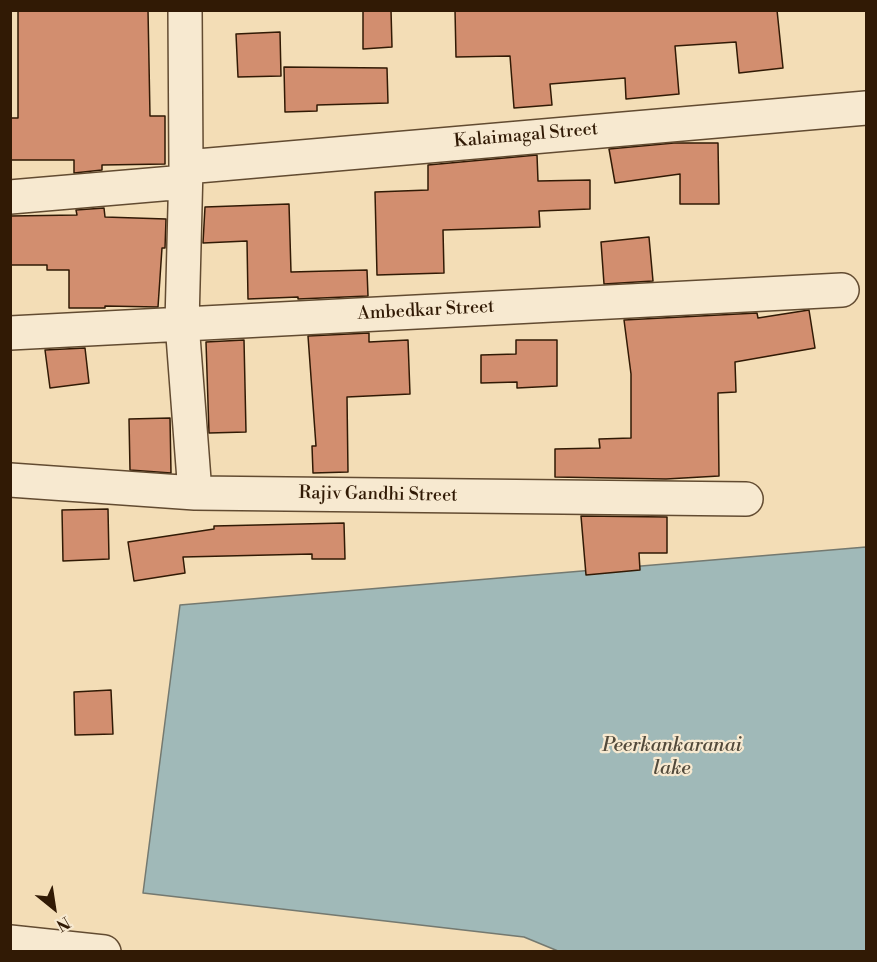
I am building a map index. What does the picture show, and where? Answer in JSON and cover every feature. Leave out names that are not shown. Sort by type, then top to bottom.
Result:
[{"type":"street","points":[[185,10],[186,174],[182,323],[195,493]]},
{"type":"street","name":"Kalaimagal Street","points":[[10,197],[186,174],[867,108]]},
{"type":"street","name":"Ambedkar Street","points":[[10,333],[842,290]]},
{"type":"street","name":"Rajiv Gandhi Street","points":[[10,480],[195,493],[746,499]]},
{"type":"street","points":[[10,942],[104,951]]},
{"type":"water","name":"Peerkankaranai lake","points":[[866,547],[866,951],[558,951],[524,937],[143,893],[180,605]]},
{"type":"building","points":[[18,10],[148,10],[150,116],[165,116],[165,164],[102,165],[102,170],[74,173],[74,160],[10,160],[10,118],[18,118]]},
{"type":"building","points":[[363,10],[391,10],[392,47],[363,49]]},
{"type":"building","points":[[455,10],[777,10],[783,68],[739,73],[736,42],[675,46],[679,94],[626,99],[625,78],[550,84],[552,105],[514,108],[510,56],[456,57]]},
{"type":"building","points":[[280,32],[281,76],[238,77],[236,34]]},
{"type":"building","points":[[284,67],[387,68],[388,103],[317,105],[317,111],[285,112]]},
{"type":"building","points":[[674,143],[718,143],[719,204],[680,204],[680,174],[615,183],[609,149]]},
{"type":"building","points":[[537,155],[538,181],[590,180],[590,209],[539,211],[540,227],[443,230],[444,273],[377,275],[375,192],[428,190],[428,165]]},
{"type":"building","points":[[289,204],[291,272],[367,270],[368,296],[248,299],[247,241],[203,243],[205,207]]},
{"type":"building","points":[[104,208],[105,217],[166,219],[158,307],[69,308],[69,270],[47,270],[47,265],[10,265],[10,216],[77,215],[76,210]]},
{"type":"building","points":[[649,237],[653,281],[604,284],[601,242]]},
{"type":"building","points":[[809,310],[815,348],[735,362],[736,392],[718,393],[719,476],[666,479],[555,477],[555,449],[600,448],[599,439],[631,438],[631,374],[624,320],[757,313],[758,318]]},
{"type":"building","points":[[369,333],[369,342],[408,340],[410,394],[347,397],[348,472],[313,473],[312,446],[316,446],[308,336]]},
{"type":"building","points":[[244,340],[246,432],[209,433],[206,342]]},
{"type":"building","points":[[516,340],[557,340],[557,386],[517,388],[517,382],[481,383],[481,355],[516,354]]},
{"type":"building","points":[[85,348],[89,383],[50,388],[45,350]]},
{"type":"building","points":[[170,418],[171,473],[130,470],[129,419]]},
{"type":"building","points":[[108,509],[109,559],[63,561],[62,510]]},
{"type":"building","points":[[581,516],[667,517],[667,553],[639,553],[640,570],[586,575]]},
{"type":"building","points":[[344,523],[345,559],[312,559],[312,554],[183,557],[185,573],[134,581],[128,542],[214,529],[214,526]]},
{"type":"building","points":[[111,690],[113,734],[75,735],[74,692]]}]
